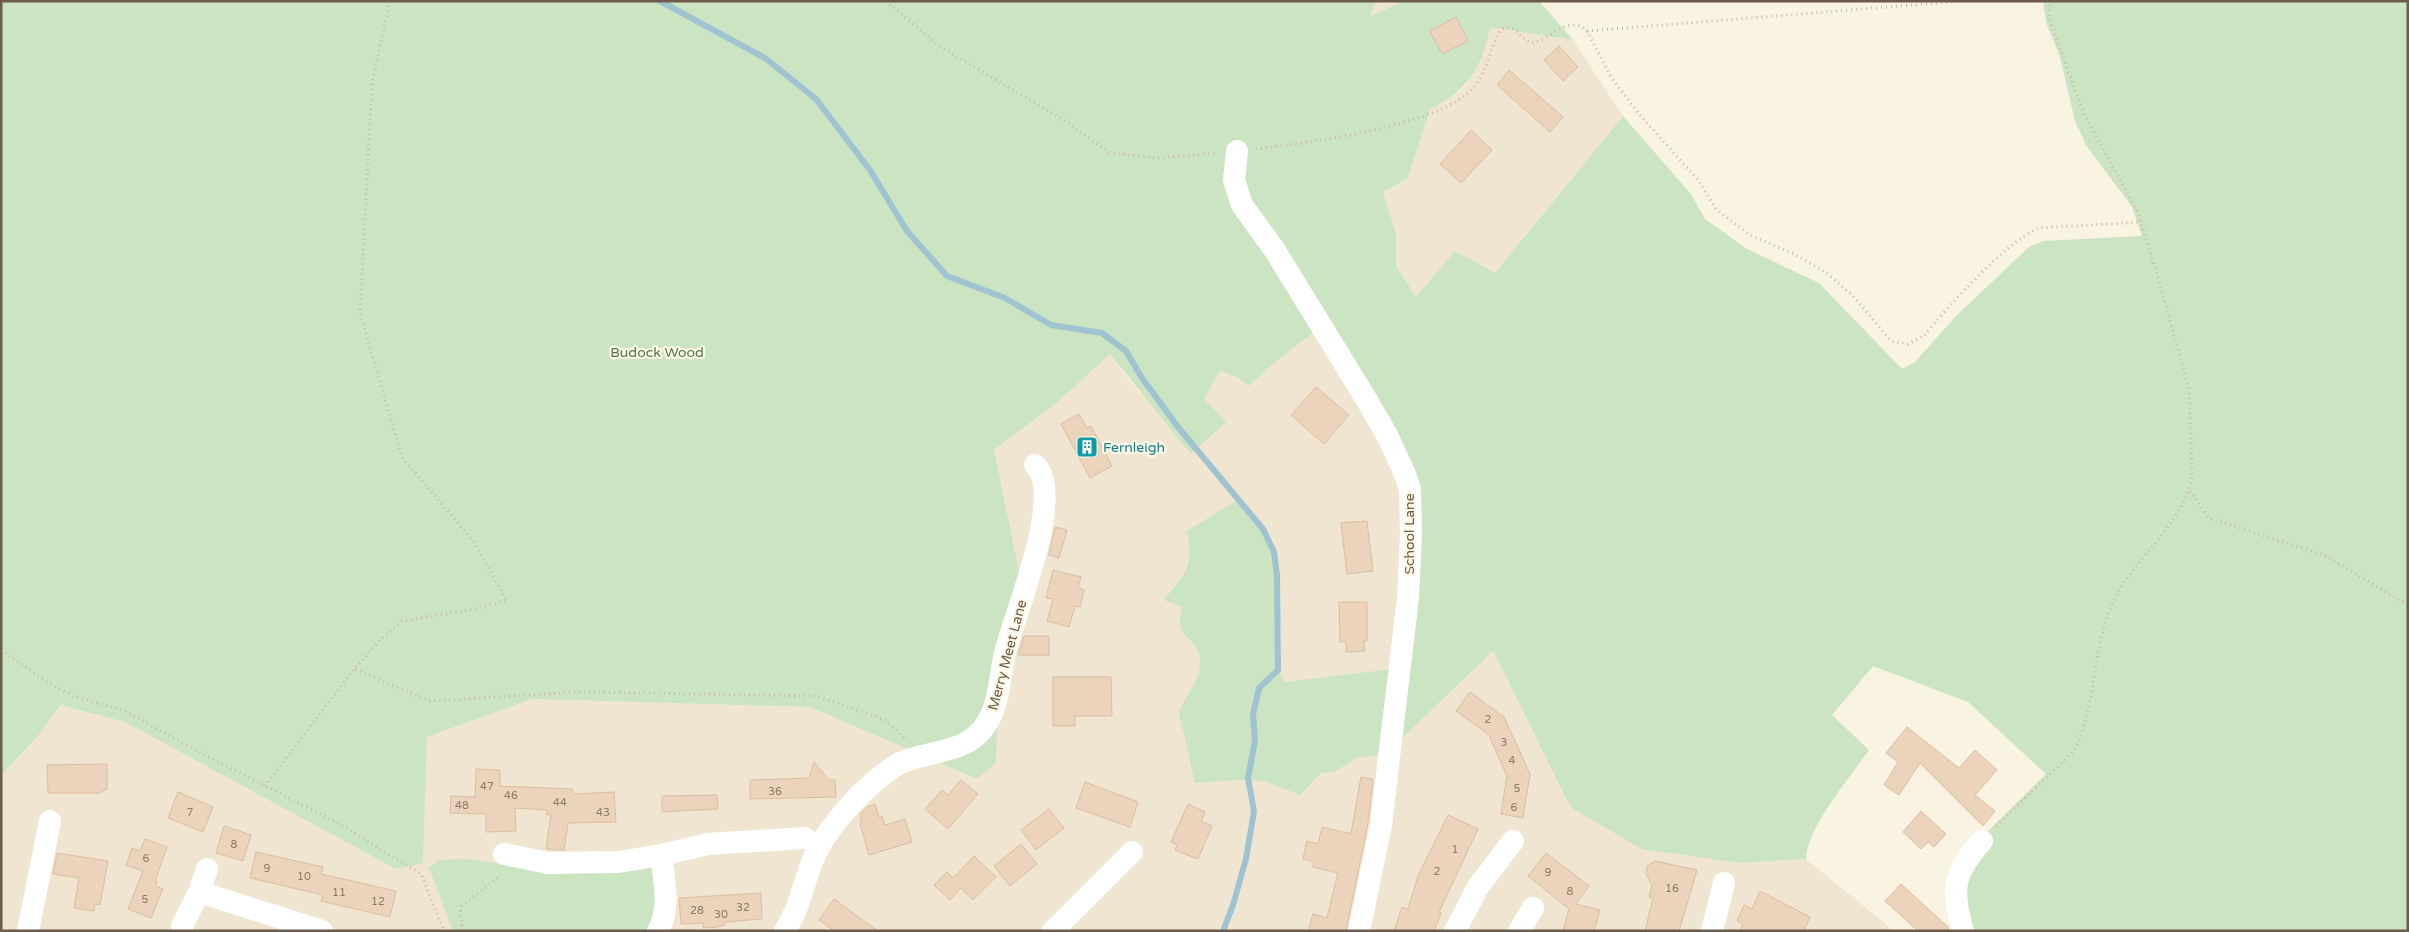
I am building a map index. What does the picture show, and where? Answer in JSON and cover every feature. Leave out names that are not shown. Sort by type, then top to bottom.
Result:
[{"type":"street","name":"School Lane","points":[[1238,151],[1234,180],[1242,205],[1274,249],[1360,389],[1386,435],[1405,474],[1410,489],[1411,535],[1408,598],[1381,825],[1359,931]]},
{"type":"street","name":"Merry Meet Lane","points":[[786,931],[800,902],[813,858],[828,833],[878,779],[900,763],[967,743],[984,727],[996,704],[1005,653],[1044,518],[1044,480],[1041,470],[1035,465]]},
{"type":"street","points":[[28,931],[50,821]]},
{"type":"street","points":[[510,855],[548,863],[619,862],[708,844],[805,838]]},
{"type":"street","points":[[1455,931],[1478,887],[1513,841]]},
{"type":"street","points":[[1963,931],[1957,911],[1956,885],[1962,866],[1982,841]]},
{"type":"street","points":[[1053,931],[1132,852]]},
{"type":"street","points":[[658,931],[665,919],[665,888],[661,855]]},
{"type":"street","points":[[182,926],[199,892],[207,869]]},
{"type":"street","points":[[1712,931],[1724,883]]},
{"type":"street","points":[[199,892],[322,931]]},
{"type":"path","points":[[265,786],[354,669],[381,639],[402,621],[464,611],[507,600],[474,542],[402,457],[360,314],[372,82],[390,1]]},
{"type":"path","points":[[886,1],[939,46],[1067,122],[1110,153],[1155,158],[1313,143],[1432,115],[1474,87],[1495,46],[1499,33],[1506,27],[1513,28],[1532,42],[1570,25],[1580,26],[1587,31],[1611,77],[1639,114],[1698,180],[1716,209],[1750,235],[1794,254],[1828,274],[1854,297],[1891,341],[1908,344],[1924,336],[1997,259],[2026,233],[2039,228],[2141,222]]},
{"type":"path","points":[[1587,31],[1963,1]]},
{"type":"path","points":[[1982,841],[2074,751],[2080,735],[2101,639],[2114,601],[2129,575],[2179,509],[2190,491],[2193,458],[2189,389],[2141,222],[2132,201],[2104,155],[2084,114],[2051,24],[2048,1]]},
{"type":"path","points":[[2190,491],[2208,518],[2324,555],[2408,605]]},
{"type":"path","points":[[1,650],[50,684],[73,696],[123,710],[336,822],[421,874],[444,931]]},
{"type":"path","points":[[354,669],[430,701],[580,692],[817,696],[885,720],[926,755]]},
{"type":"path","points":[[463,931],[460,913],[462,906],[512,866],[510,855]]},
{"type":"shaded area","points":[[1376,1],[1404,1],[1369,16]]},
{"type":"shaded area","points":[[1490,26],[1573,40],[1623,116],[1495,273],[1416,298],[1396,266],[1396,233],[1383,192],[1408,178],[1430,109],[1459,92],[1467,84],[1480,62]]},
{"type":"shaded area","points":[[1317,330],[1382,438],[1404,491],[1396,744],[1493,651],[1570,808],[1741,863],[1806,859],[1894,931],[1,931],[1,775],[38,736],[62,705],[125,721],[423,863],[427,737],[532,699],[810,707],[977,779],[996,763],[998,719],[1025,600],[994,450],[1053,406],[1110,354],[1133,385],[1153,406],[1204,399],[1220,371],[1235,376],[1249,386],[1275,362]]},
{"type":"green space","name":"Budock Wood","points":[[1,1],[1376,1],[1370,16],[1404,1],[1539,1],[1573,40],[1490,27],[1483,54],[1472,76],[1455,94],[1430,109],[1408,178],[1383,192],[1396,233],[1396,266],[1416,297],[1455,251],[1495,273],[1623,116],[1691,194],[1705,219],[1747,249],[1819,283],[1902,369],[1914,363],[1956,316],[2029,247],[2043,241],[2142,236],[2132,207],[2086,145],[2075,121],[2060,57],[2046,22],[2043,1],[2408,1],[2408,931],[1964,931],[1959,912],[1980,839],[2046,774],[1968,702],[1873,666],[1832,715],[1869,750],[1821,818],[1813,833],[1806,859],[1741,863],[1642,849],[1570,807],[1493,651],[1396,744],[1417,502],[1317,330],[1275,362],[1249,386],[1235,376],[1220,371],[1204,399],[1226,422],[1191,454],[1110,354],[1053,406],[994,450],[1025,600],[998,719],[996,763],[977,779],[810,707],[532,699],[427,737],[423,863],[396,869],[125,722],[61,705],[38,736],[1,775]]},
{"type":"green space","points":[[1239,499],[1263,529],[1275,561],[1280,598],[1278,670],[1285,682],[1393,669],[1383,754],[1356,758],[1336,771],[1321,773],[1300,795],[1264,781],[1238,780],[1195,783],[1179,714],[1198,676],[1200,661],[1195,646],[1183,633],[1181,627],[1182,607],[1164,600],[1186,570],[1189,554],[1187,531]]},
{"type":"green space","points":[[465,859],[503,864],[659,865],[654,931],[453,931],[429,868],[439,860]]},
{"type":"building","points":[[1456,17],[1468,41],[1442,54],[1430,31]]},
{"type":"building","points":[[1559,46],[1578,67],[1563,81],[1544,60]]},
{"type":"building","points":[[1509,70],[1563,117],[1550,132],[1497,85]]},
{"type":"building","points":[[1471,130],[1492,150],[1461,183],[1440,164]]},
{"type":"building","points":[[1316,387],[1349,415],[1324,444],[1291,415]]},
{"type":"building","name":"Fernleigh","points":[[1079,414],[1087,428],[1091,426],[1112,466],[1090,478],[1061,424]]},
{"type":"building","points":[[1367,521],[1373,571],[1347,574],[1341,523]]},
{"type":"building","points":[[1055,527],[1067,530],[1059,558],[1049,555]]},
{"type":"building","points":[[1053,570],[1081,577],[1078,588],[1084,590],[1080,607],[1075,606],[1069,627],[1047,621],[1053,599],[1046,598]]},
{"type":"building","points":[[1339,602],[1367,602],[1367,641],[1364,641],[1365,651],[1346,652],[1346,642],[1340,642]]},
{"type":"building","points":[[1024,636],[1049,636],[1049,655],[1018,655]]},
{"type":"building","points":[[1053,677],[1111,677],[1112,716],[1075,716],[1075,726],[1053,726]]},
{"type":"building","points":[[1470,692],[1504,717],[1530,774],[1523,818],[1501,814],[1507,776],[1489,735],[1456,711]]},
{"type":"building","points":[[1907,727],[1959,768],[1975,750],[1997,770],[1975,795],[1995,811],[1983,826],[1920,763],[1899,795],[1884,785],[1898,762],[1886,753]]},
{"type":"building","points":[[814,762],[829,780],[835,780],[836,797],[750,799],[750,780],[809,778]]},
{"type":"building","points":[[107,764],[107,789],[99,793],[48,793],[47,765]]},
{"type":"building","points":[[476,769],[500,770],[500,786],[573,789],[573,794],[614,792],[616,822],[568,823],[564,850],[546,849],[551,815],[547,815],[547,810],[515,808],[516,831],[486,832],[486,814],[450,813],[451,796],[475,797]]},
{"type":"building","points":[[1361,777],[1373,779],[1368,823],[1346,931],[1308,931],[1313,914],[1327,918],[1338,873],[1313,867],[1314,862],[1303,859],[1307,841],[1318,844],[1322,827],[1351,834]]},
{"type":"building","points":[[961,780],[978,794],[948,829],[925,809],[942,790],[948,795]]},
{"type":"building","points":[[1085,782],[1138,802],[1130,827],[1076,808]]},
{"type":"building","points":[[178,792],[213,807],[203,832],[168,818]]},
{"type":"building","points":[[717,795],[718,809],[662,812],[662,796]]},
{"type":"building","points":[[875,804],[879,817],[882,816],[885,825],[905,819],[912,842],[869,855],[860,824],[862,823],[860,814],[867,807]]},
{"type":"building","points":[[1188,804],[1205,812],[1201,821],[1212,826],[1198,859],[1175,850],[1177,845],[1171,842]]},
{"type":"building","points":[[1049,809],[1064,828],[1036,850],[1021,830]]},
{"type":"building","points":[[1921,811],[1946,834],[1934,847],[1928,842],[1921,849],[1903,832]]},
{"type":"building","points":[[1448,815],[1478,829],[1439,912],[1441,913],[1434,931],[1394,931],[1402,907],[1408,909],[1418,876]]},
{"type":"building","points":[[224,826],[251,835],[243,861],[216,853]]},
{"type":"building","points":[[145,839],[167,847],[155,881],[157,882],[156,886],[163,889],[151,918],[128,909],[143,871],[126,865],[132,848],[140,851]]},
{"type":"building","points":[[1021,844],[1037,864],[1010,886],[994,866]]},
{"type":"building","points":[[256,852],[323,867],[321,874],[396,891],[390,917],[321,901],[323,895],[250,878]]},
{"type":"building","points":[[57,853],[108,861],[100,905],[95,904],[94,911],[74,908],[79,878],[53,874]]},
{"type":"building","points":[[1546,853],[1589,886],[1576,904],[1600,910],[1594,931],[1563,931],[1569,909],[1528,876]]},
{"type":"building","points":[[974,856],[996,877],[973,900],[961,888],[950,900],[934,885],[947,872],[953,878]]},
{"type":"building","points":[[1655,861],[1697,870],[1679,931],[1645,931],[1653,898],[1649,897],[1652,885],[1646,874],[1647,866]]},
{"type":"building","points":[[1901,884],[1948,927],[1949,931],[1918,931],[1885,901]]},
{"type":"building","points":[[1760,891],[1810,917],[1804,931],[1739,931],[1743,924],[1737,921],[1744,905],[1752,909]]},
{"type":"building","points":[[761,893],[762,919],[725,922],[725,925],[703,928],[703,923],[681,924],[679,898]]},
{"type":"building","points":[[834,899],[878,931],[834,931],[819,920]]},
{"type":"waterway","points":[[660,1],[765,58],[816,99],[870,170],[907,231],[947,276],[1005,298],[1051,325],[1102,333],[1126,351],[1142,378],[1178,427],[1263,529],[1274,552],[1277,575],[1278,670],[1259,688],[1253,714],[1255,741],[1248,778],[1254,811],[1246,859],[1233,905],[1223,931]]},
{"type":"place","name":"Fernleigh","points":[[1087,447]]}]
